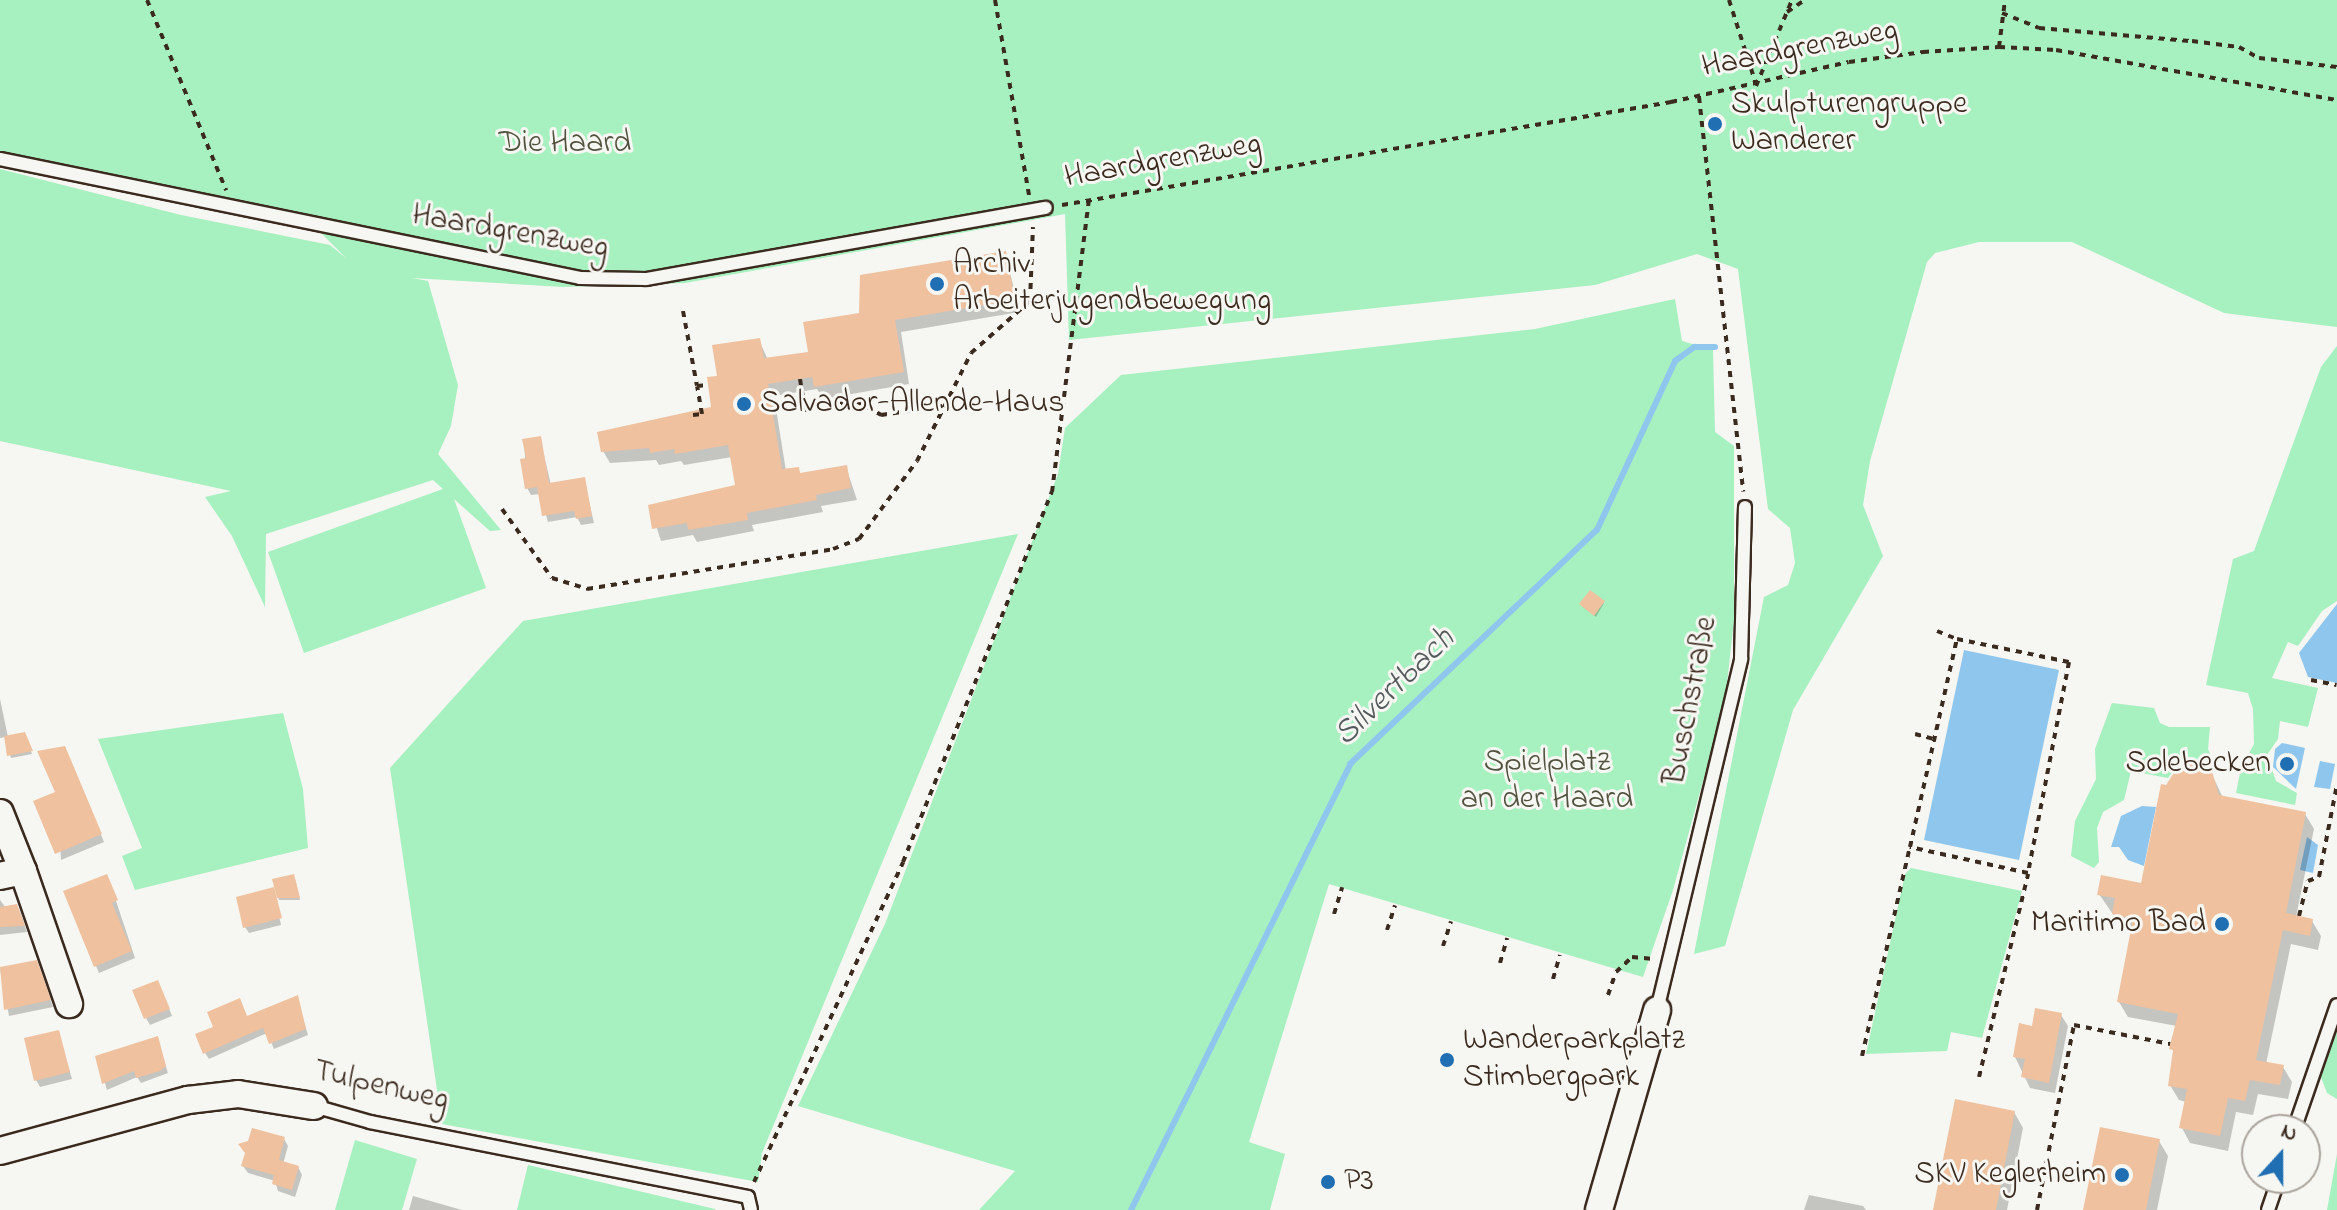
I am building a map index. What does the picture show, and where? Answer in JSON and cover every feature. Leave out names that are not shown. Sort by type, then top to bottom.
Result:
[{"type":"street","points":[[0,813],[12,873],[69,1004]]},
{"type":"street","name":"Buschstraße","points":[[1599,1210],[1657,1010]]},
{"type":"street","name":"Tulpenweg","points":[[0,1151],[188,1100],[238,1094],[314,1106]]},
{"type":"lane","name":"Haardgrenzweg","points":[[0,159],[593,278],[646,279],[1046,208]]},
{"type":"lane","name":"Buschstraße","points":[[1657,1010],[1741,659],[1745,507]]},
{"type":"lane","points":[[2300,1114],[2337,1005]]},
{"type":"lane","name":"Tulpenweg","points":[[314,1106],[370,1122],[750,1203]]},
{"type":"path","points":[[147,0],[233,205]]},
{"type":"path","points":[[502,509],[552,578],[587,589],[833,549],[859,539],[884,509],[923,451],[942,406],[971,353],[1030,301],[1035,258],[1032,212],[995,0]]},
{"type":"path","points":[[1729,0],[1756,86]]},
{"type":"path","points":[[1756,86],[1792,0]]},
{"type":"path","points":[[1787,12],[1805,0]]},
{"type":"path","points":[[1999,47],[2005,0]]},
{"type":"path","points":[[2002,13],[2039,28],[2063,26],[2239,47],[2259,58],[2337,67]]},
{"type":"path","name":"Haardgrenzweg","points":[[1046,208],[1699,97],[1849,62],[1999,47],[2056,50],[2337,100]]},
{"type":"path","points":[[1699,97],[1745,507]]},
{"type":"path","points":[[750,1203],[903,862],[1052,492],[1089,200]]},
{"type":"path","points":[[683,311],[702,414],[693,415]]},
{"type":"path","points":[[800,379],[805,410],[856,401],[881,415],[942,406]]},
{"type":"path","points":[[697,386],[708,385]]},
{"type":"path","points":[[1937,631],[1957,639],[2069,662],[2028,873],[1979,1077]]},
{"type":"path","points":[[1862,1056],[1957,639]]},
{"type":"path","points":[[2311,680],[2337,685]]},
{"type":"path","points":[[1915,734],[1934,739]]},
{"type":"path","points":[[2299,916],[2308,881],[2319,877],[2337,784]]},
{"type":"path","points":[[1910,847],[2028,873]]},
{"type":"path","points":[[1334,914],[1342,887]]},
{"type":"path","points":[[1387,930],[1395,905]]},
{"type":"path","points":[[1443,946],[1451,921]]},
{"type":"path","points":[[1500,963],[1507,938]]},
{"type":"path","points":[[1553,979],[1560,955]]},
{"type":"path","points":[[1608,995],[1616,972],[1632,957],[1670,962]]},
{"type":"path","points":[[2037,1210],[2074,1025],[2170,1044]]},
{"type":"green space","name":"Die Haard","points":[[0,0],[2337,0],[2337,327],[2224,313],[2072,242],[1979,242],[1935,253],[1927,262],[1870,461],[1863,505],[1883,556],[1793,710],[1725,946],[1694,954],[1764,597],[1788,585],[1795,563],[1790,528],[1768,509],[1738,269],[1697,254],[1595,285],[1069,340],[1065,214],[685,283],[563,287],[412,278],[428,281],[458,385],[451,426],[438,454],[501,530],[490,531],[454,499],[486,588],[304,653],[268,552],[443,489],[433,480],[266,534],[265,607],[232,536],[205,497],[231,491],[0,441],[0,169],[181,215],[330,245],[347,259],[300,212],[0,153]]},
{"type":"green space","name":"Spielplatz an der Haard","points":[[1675,299],[1682,341],[1713,350],[1715,432],[1734,446],[1734,620],[1725,701],[1673,890],[1643,977],[1329,884],[1249,1142],[1285,1154],[1270,1210],[979,1210],[1015,1171],[798,1106],[885,924],[1058,474],[1065,428],[1121,375],[1535,329]]},
{"type":"green space","points":[[2337,346],[2337,601],[2322,611],[2298,646],[2288,642],[2272,678],[2318,688],[2308,727],[2280,721],[2278,739],[2267,755],[2276,781],[2297,793],[2295,805],[2236,793],[2241,768],[2254,744],[2253,709],[2248,693],[2206,685],[2233,559],[2254,551],[2321,367]]},
{"type":"green space","points":[[1018,534],[762,1153],[758,1182],[442,1124],[390,768],[523,621]]},
{"type":"green space","points":[[2112,703],[2154,708],[2160,723],[2169,727],[2210,727],[2208,749],[2218,773],[2193,759],[2177,766],[2168,778],[2131,771],[2124,800],[2103,812],[2097,828],[2099,862],[2094,868],[2071,856],[2075,821],[2096,779],[2095,749]]},
{"type":"green space","points":[[283,713],[303,789],[308,848],[135,890],[122,856],[142,848],[98,739]]},
{"type":"green space","points":[[1911,868],[2022,891],[1982,1038],[1951,1032],[1947,1051],[1866,1054],[1905,874]]},
{"type":"green space","points":[[2337,1030],[2337,1099],[2327,1093],[2321,1077]]},
{"type":"green space","points":[[355,1140],[417,1159],[402,1210],[335,1210]]},
{"type":"green space","points":[[2337,1154],[2337,1210],[2327,1210]]},
{"type":"green space","points":[[528,1165],[715,1209],[716,1210],[517,1210]]},
{"type":"water","points":[[2337,604],[2337,683],[2308,677],[2299,653]]},
{"type":"water","points":[[1964,650],[2059,670],[2019,860],[1924,840]]},
{"type":"water","name":"Solebecken","points":[[2282,743],[2305,748],[2296,789],[2273,767],[2275,749]]},
{"type":"water","points":[[2320,761],[2335,764],[2330,789],[2314,787]]},
{"type":"water","points":[[2142,806],[2156,807],[2144,866],[2128,860],[2119,847],[2111,847],[2121,816]]},
{"type":"water","points":[[2307,837],[2318,845],[2313,873],[2300,870]]},
{"type":"building","points":[[1006,251],[1015,300],[895,320],[904,372],[814,387],[812,377],[768,384],[782,469],[799,467],[800,473],[847,465],[851,488],[816,495],[817,500],[747,513],[748,520],[688,530],[687,523],[652,529],[648,505],[735,485],[728,445],[675,454],[674,449],[650,453],[649,448],[601,452],[597,432],[711,407],[707,377],[717,376],[712,345],[760,338],[764,358],[808,352],[803,322],[859,313],[860,275]]},
{"type":"building","points":[[541,436],[549,483],[585,477],[592,516],[576,519],[574,511],[542,516],[537,487],[525,489],[520,459],[526,458],[522,439]]},
{"type":"building","points":[[1590,590],[1605,601],[1594,616],[1579,604]]},
{"type":"building","points":[[25,732],[33,751],[7,756],[4,736]]},
{"type":"building","points":[[65,746],[102,834],[55,854],[33,801],[55,792],[37,751]]},
{"type":"building","name":"Maritimo Bad","points":[[2194,761],[2211,768],[2219,795],[2306,812],[2286,913],[2313,919],[2310,936],[2283,930],[2256,1060],[2284,1065],[2280,1085],[2250,1080],[2245,1101],[2228,1098],[2220,1136],[2179,1128],[2187,1089],[2168,1086],[2173,1050],[2169,1049],[2178,1014],[2117,1002],[2133,919],[2112,914],[2115,898],[2097,895],[2101,875],[2141,883],[2161,784],[2166,785],[2177,768]]},
{"type":"building","points":[[107,874],[118,900],[112,903],[132,951],[94,967],[63,891]]},
{"type":"building","points":[[294,874],[300,898],[277,898],[272,879]]},
{"type":"building","points":[[274,887],[282,918],[243,928],[236,897]]},
{"type":"building","points":[[17,904],[25,926],[0,927],[0,907]]},
{"type":"building","points":[[37,960],[51,1000],[4,1010],[0,967]]},
{"type":"building","points":[[158,980],[170,1009],[144,1019],[132,990]]},
{"type":"building","points":[[298,995],[306,1029],[269,1044],[263,1028],[203,1054],[195,1034],[213,1027],[207,1012],[240,998],[247,1016]]},
{"type":"building","points":[[2035,1008],[2062,1013],[2049,1083],[2021,1077],[2025,1059],[2013,1057],[2019,1023],[2032,1026]]},
{"type":"building","points":[[59,1030],[70,1072],[34,1081],[24,1038]]},
{"type":"building","points":[[158,1036],[166,1066],[160,1071],[136,1078],[134,1071],[102,1084],[95,1056]]},
{"type":"building","points":[[1955,1099],[2015,1111],[1996,1210],[1933,1210]]},
{"type":"building","name":"SKV Keglerheim","points":[[2100,1127],[2160,1139],[2146,1210],[2083,1210]]},
{"type":"building","points":[[252,1128],[285,1137],[279,1160],[299,1166],[292,1190],[272,1184],[274,1175],[241,1166],[245,1153],[238,1144],[248,1141]]},
{"type":"waterway","name":"Silvertbach","points":[[1131,1210],[1350,764],[1597,530],[1675,361],[1694,347],[1715,347]]},
{"type":"place","name":"Skulpturengruppe Wanderer","points":[[1715,124]]},
{"type":"place","name":"Archiv Arbeiterjugendbewegung","points":[[937,284]]},
{"type":"place","name":"Salvador-Allende-Haus","points":[[744,404]]},
{"type":"place","name":"Solebecken","points":[[2287,764]]},
{"type":"place","name":"Maritimo Bad","points":[[2222,924]]},
{"type":"place","name":"Wanderparkplatz Stimbergpark","points":[[1447,1060]]},
{"type":"place","name":"SKV Keglerheim","points":[[2122,1175]]},
{"type":"place","name":"P3","points":[[1328,1182]]}]
